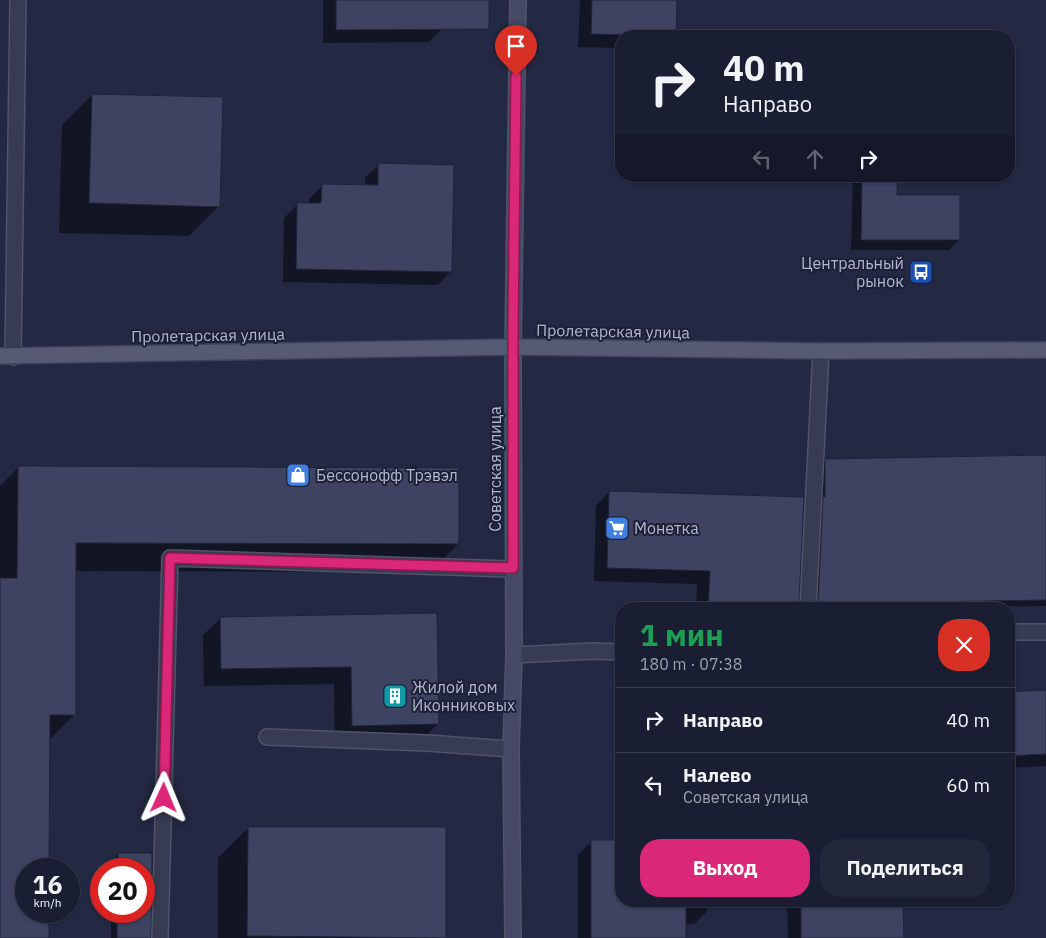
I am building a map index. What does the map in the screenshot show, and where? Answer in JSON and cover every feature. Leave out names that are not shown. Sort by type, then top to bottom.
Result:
[{"type":"main road","name":"Пролетарская улица","points":[[6,356],[513,347],[821,351],[1046,350]]},
{"type":"street","name":"Советская улица","points":[[513,938],[511,749],[514,655],[513,347],[518,0]]},
{"type":"lane","points":[[6,356],[18,0]]},
{"type":"lane","points":[[808,602],[821,351]]},
{"type":"lane","points":[[160,938],[170,558],[513,568]]},
{"type":"lane","points":[[1015,632],[1046,632]]},
{"type":"lane","points":[[514,655],[615,652]]},
{"type":"lane","points":[[267,737],[427,742],[511,749]]},
{"type":"building","points":[[336,0],[489,0],[489,29],[336,30]]},
{"type":"building","points":[[592,0],[677,0],[676,30],[615,30],[615,35],[591,34]]},
{"type":"building","points":[[92,94],[223,97],[220,207],[89,203]]},
{"type":"building","points":[[378,163],[454,165],[452,272],[296,269],[297,203],[321,203],[322,184],[378,185]]},
{"type":"building","points":[[862,182],[897,182],[897,195],[960,195],[960,240],[861,240]]},
{"type":"building","points":[[1046,455],[1046,600],[818,602],[823,497],[825,497],[825,459]]},
{"type":"building","points":[[18,466],[459,468],[459,544],[76,543],[76,715],[50,715],[49,858],[15,858],[15,923],[49,923],[49,938],[0,938],[0,578],[17,578]]},
{"type":"building","points":[[609,491],[804,497],[799,602],[708,602],[710,571],[607,568]]},
{"type":"building","name":"Жилой дом Иконниковых","points":[[437,613],[439,724],[352,726],[351,667],[221,669],[220,617]]},
{"type":"building","points":[[1046,690],[1046,754],[1015,756],[1015,692]]},
{"type":"building","points":[[248,827],[446,827],[446,938],[247,936]]},
{"type":"building","points":[[591,840],[615,840],[615,907],[686,907],[686,938],[591,938]]},
{"type":"building","points":[[118,853],[152,853],[152,858],[118,858]]},
{"type":"building","points":[[801,907],[903,907],[904,938],[801,938]]},
{"type":"building","points":[[117,923],[151,923],[151,938],[117,938]]},
{"type":"place","name":"Центральный рынок","points":[[921,272]]},
{"type":"place","name":"Бессонофф Трэвэл","points":[[298,475]]},
{"type":"place","name":"Монетка","points":[[617,528]]},
{"type":"place","name":"Жилой дом Иконниковых","points":[[395,696]]},
{"type":"route","points":[[164,798],[170,558],[513,568],[516,76]]}]
